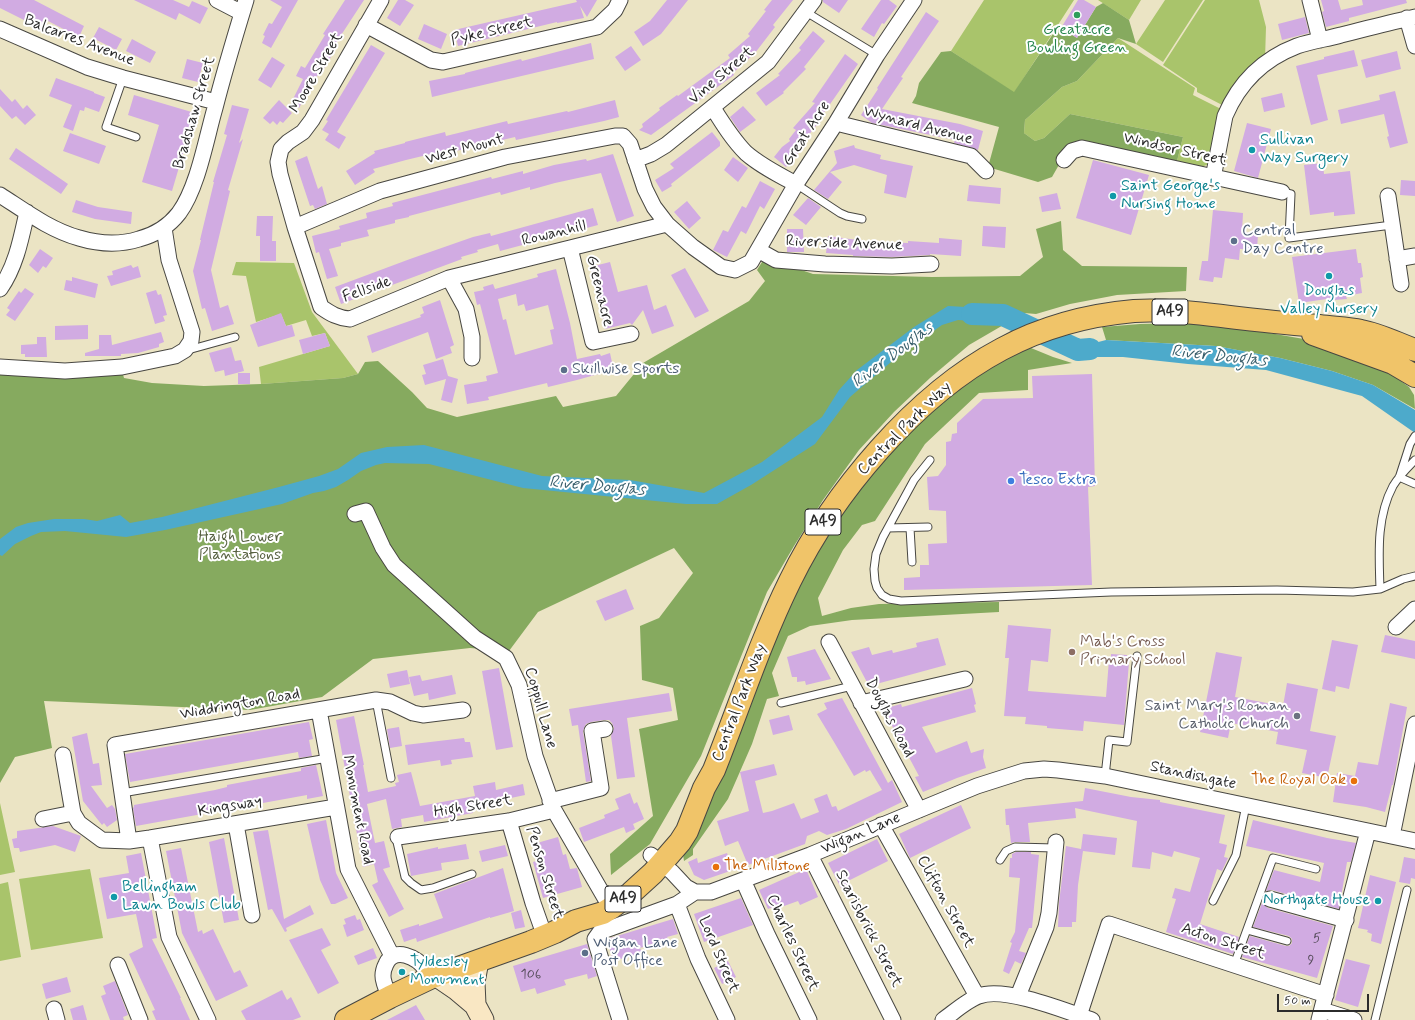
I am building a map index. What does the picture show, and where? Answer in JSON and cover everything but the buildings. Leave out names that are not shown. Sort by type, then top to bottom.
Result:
[{"type":"highway","name":"Central Park Way","points":[[605,898],[656,860],[704,788],[714,770],[759,652],[791,579],[819,529],[861,471],[889,440],[954,379],[983,360],[1020,340],[1058,326],[1110,314],[1157,311],[1362,331],[1415,350]]},
{"type":"highway","name":"Central Park Way","points":[[1284,323],[1393,363],[1415,376]]},
{"type":"highway","name":"A49","points":[[346,1020],[390,996],[434,977],[520,947],[545,937],[576,921],[603,913],[631,893],[656,860]]},
{"type":"highway","name":"A49","points":[[576,921],[592,906],[605,898]]},
{"type":"street","points":[[217,0],[244,6]]},
{"type":"street","name":"Moore Street","points":[[279,157],[281,149],[288,142],[303,132],[312,120],[381,0]]},
{"type":"street","name":"Pyke Street","points":[[366,25],[431,60],[443,62],[597,27],[615,10],[620,0]]},
{"type":"street","name":"Great Acre","points":[[667,224],[693,247],[721,267],[735,270],[751,262],[796,184],[836,124],[877,55],[914,0]]},
{"type":"street","points":[[1310,0],[1320,40]]},
{"type":"street","name":"Bradshaw Street","points":[[0,195],[57,230],[80,239],[110,244],[126,243],[148,237],[164,228],[178,214],[195,182],[216,102],[244,6]]},
{"type":"street","name":"Vine Street","points":[[635,160],[651,154],[666,145],[768,62],[810,6]]},
{"type":"street","points":[[1213,178],[1225,116],[1234,98],[1241,87],[1256,71],[1274,57],[1298,46],[1411,17],[1415,46]]},
{"type":"street","name":"Balcarres Avenue","points":[[0,29],[87,66],[122,78],[216,102]]},
{"type":"street","points":[[713,108],[727,130],[747,153],[771,171],[796,184]]},
{"type":"street","name":"Wynard Avenue","points":[[836,124],[971,156],[986,171]]},
{"type":"street","name":"West Mount","points":[[295,227],[380,191],[505,157],[615,136],[623,136],[630,144],[635,160]]},
{"type":"street","name":"Windsor Street","points":[[1064,160],[1072,151],[1082,148],[1282,192]]},
{"type":"street","name":"Fellside","points":[[279,157],[278,162],[280,174],[295,227],[321,306],[331,314],[350,319],[449,278]]},
{"type":"street","points":[[635,160],[645,189],[654,207],[667,224]]},
{"type":"street","points":[[1388,196],[1401,284]]},
{"type":"street","points":[[0,289],[5,283],[15,261],[27,212]]},
{"type":"street","name":"Rowanhill","points":[[449,278],[667,224]]},
{"type":"street","points":[[0,367],[65,371],[122,367],[175,356],[186,350],[191,341],[192,332],[169,260],[164,228]]},
{"type":"street","name":"Greenacre","points":[[570,248],[586,344],[631,334]]},
{"type":"street","name":"Riverside Avenue","points":[[758,250],[776,260],[825,264],[892,266],[931,264]]},
{"type":"street","points":[[1397,259],[1415,256]]},
{"type":"street","points":[[449,278],[466,309],[472,337],[472,358]]},
{"type":"street","name":"Coppull Lane","points":[[364,509],[383,548],[398,569],[475,638],[506,658],[519,685],[535,756],[552,805],[605,898]]},
{"type":"street","points":[[1396,627],[1415,609]]},
{"type":"street","name":"Douglas Road","points":[[828,642],[919,810]]},
{"type":"street","points":[[861,703],[964,679]]},
{"type":"street","name":"Widdrington Road","points":[[129,841],[115,745],[376,700],[390,702],[413,714],[456,715]]},
{"type":"street","name":"Monument Road","points":[[319,710],[348,869],[392,956]]},
{"type":"street","points":[[1392,836],[1415,724]]},
{"type":"street","name":"High Street","points":[[398,838],[509,821],[601,788],[592,731],[605,729]]},
{"type":"street","points":[[43,819],[73,813],[63,755]]},
{"type":"street","name":"Standishgate","points":[[1034,769],[1058,770],[1105,776],[1415,841]]},
{"type":"street","name":"Wigan Lane","points":[[695,892],[711,892],[810,855],[977,786],[1034,769]]},
{"type":"street","name":"Kingsway","points":[[73,813],[79,823],[102,840],[129,841],[336,807]]},
{"type":"street","name":"Penson Street","points":[[509,821],[533,903],[545,937]]},
{"type":"street","points":[[236,824],[252,915]]},
{"type":"street","name":"Clifton Street","points":[[881,825],[977,996]]},
{"type":"street","points":[[1354,1020],[1321,1015],[1368,831]]},
{"type":"street","points":[[150,838],[169,937],[208,1020]]},
{"type":"street","points":[[1018,996],[1046,927],[1049,913],[1056,845]]},
{"type":"street","name":"Scarisbrick Street","points":[[810,855],[893,1020]]},
{"type":"street","points":[[620,1020],[595,939],[600,932],[678,904],[695,892],[686,887],[656,860]]},
{"type":"street","name":"Charles Street","points":[[744,880],[767,934],[809,1020]]},
{"type":"street","points":[[1270,899],[1346,920]]},
{"type":"street","name":"Lord Street","points":[[678,904],[698,959],[727,1020]]},
{"type":"street","name":"Acton Street","points":[[1085,1018],[1109,924],[1326,995]]},
{"type":"street","points":[[390,996],[382,974],[388,959],[392,956],[401,954],[416,960],[434,977],[456,989],[479,1012]]},
{"type":"street","points":[[478,961],[474,982],[479,1012]]},
{"type":"street","points":[[118,965],[140,1020]]},
{"type":"street","points":[[943,1020],[977,996],[987,993],[1018,996],[1085,1018]]},
{"type":"lane","points":[[810,6],[877,55]]},
{"type":"lane","points":[[122,78],[106,127],[136,137]]},
{"type":"lane","points":[[796,184],[840,213],[862,219]]},
{"type":"lane","points":[[1282,192],[1291,194],[1289,238],[1392,225]]},
{"type":"lane","points":[[186,350],[235,337]]},
{"type":"lane","points":[[1399,477],[1410,444],[1415,436]]},
{"type":"lane","points":[[930,460],[914,480],[888,528],[876,554],[874,569],[875,581],[882,595],[889,599],[901,601],[1111,592],[1277,590],[1353,592],[1380,589],[1403,579],[1415,576]]},
{"type":"lane","points":[[1380,589],[1378,545],[1384,512],[1393,487],[1399,477],[1415,460]]},
{"type":"lane","points":[[1399,477],[1415,484]]},
{"type":"lane","points":[[888,528],[928,527]]},
{"type":"lane","points":[[910,528],[912,562]]},
{"type":"lane","points":[[1105,776],[1109,740],[1128,742],[1137,656]]},
{"type":"lane","points":[[780,703],[852,686]]},
{"type":"lane","points":[[376,700],[391,778]]},
{"type":"lane","points":[[122,793],[328,758]]},
{"type":"lane","points":[[1213,901],[1236,855],[1246,805]]},
{"type":"lane","points":[[398,838],[397,842],[405,877],[421,890],[433,888],[472,874]]},
{"type":"lane","points":[[1000,860],[1006,851],[1015,847],[1056,845]]},
{"type":"lane","points":[[1234,964],[1273,858],[1316,869]]},
{"type":"lane","points":[[1375,1020],[1407,890]]},
{"type":"lane","points":[[1247,930],[1287,941]]},
{"type":"green space","points":[[984,0],[1074,0],[1014,93],[951,51]]},
{"type":"green space","points":[[1098,0],[1141,0],[1129,20]]},
{"type":"green space","points":[[1165,0],[1203,0],[1163,62],[1136,44]]},
{"type":"green space","points":[[1205,0],[1259,0],[1266,27],[1265,60],[1226,107],[1197,92],[1197,88],[1163,65]]},
{"type":"green space","points":[[1103,3],[1129,20],[1136,44],[1118,38],[1077,81],[1062,87],[1025,120],[1024,133],[1035,141],[1044,138],[1070,114],[1183,137],[1177,161],[1165,161],[1079,141],[1068,149],[1052,177],[1038,182],[988,167],[999,127],[912,103],[916,96],[919,83],[941,52],[951,51],[1014,92],[1059,25],[1061,28],[1077,38],[1096,7]]},
{"type":"green space","points":[[1118,38],[1195,88],[1193,95],[1221,109],[1209,164],[1199,168],[1177,161],[1183,137],[1070,114],[1044,138],[1035,141],[1024,133],[1025,120],[1062,87],[1077,81]]},
{"type":"green space","name":"Haigh Lower Plantations","points":[[1061,221],[1063,250],[1082,266],[1187,267],[1186,291],[1117,295],[1070,304],[1036,314],[1024,313],[969,345],[930,378],[894,412],[859,450],[823,500],[767,592],[701,756],[650,844],[611,875],[610,854],[653,816],[639,729],[678,720],[673,688],[642,680],[640,626],[659,618],[693,573],[674,548],[538,612],[509,651],[470,648],[373,659],[322,697],[250,710],[44,701],[52,748],[15,757],[0,783],[0,370],[122,371],[124,378],[152,383],[204,386],[261,384],[343,378],[358,374],[365,362],[378,361],[427,408],[457,417],[556,396],[563,407],[616,396],[643,363],[749,301],[765,281],[757,270],[762,262],[769,259],[813,274],[932,277],[1020,276],[1043,257],[1036,229]]},
{"type":"green space","points":[[236,262],[294,263],[312,312],[358,374],[343,378],[261,384],[259,367],[330,346],[325,333],[312,336],[306,320],[286,326],[281,314],[256,322],[246,276],[232,275]]},
{"type":"green space","points":[[1182,323],[1229,326],[1327,343],[1394,376],[1409,387],[1414,395],[1415,409],[1373,385],[1332,371],[1280,358],[1216,346],[1106,340],[1102,327]]},
{"type":"green space","points":[[1031,348],[1072,363],[1028,370],[1028,390],[979,393],[925,444],[875,521],[862,525],[843,550],[818,598],[822,616],[851,608],[879,604],[999,602],[999,612],[852,620],[810,626],[788,636],[772,673],[779,696],[767,699],[752,744],[728,799],[693,849],[693,855],[684,861],[682,848],[777,622],[829,529],[885,453],[955,387],[1018,351]]},
{"type":"green space","points":[[0,803],[15,872],[0,875]]},
{"type":"green space","points":[[90,869],[103,938],[31,950],[19,879]]},
{"type":"green space","points":[[8,882],[21,957],[0,961],[0,884]]},
{"type":"water","name":"River Douglas","points":[[948,306],[1002,309],[1000,323],[958,320],[942,325],[897,357],[850,397],[815,444],[751,485],[717,504],[686,504],[523,488],[429,464],[385,463],[361,471],[336,487],[282,504],[165,530],[126,537],[65,531],[41,532],[15,544],[2,556],[0,555],[0,539],[16,527],[28,523],[54,519],[84,519],[97,521],[120,515],[130,523],[162,517],[319,476],[338,469],[361,453],[387,447],[424,445],[542,476],[630,480],[704,493],[762,462],[822,417],[839,390],[857,370],[914,327]]},
{"type":"water","points":[[1106,340],[1216,346],[1280,358],[1332,371],[1373,385],[1415,410],[1415,433],[1362,396],[1266,370],[1123,357],[1092,357],[1074,355],[1047,347],[1066,341],[1075,345],[1083,346]]},
{"type":"pier","points":[[1065,339],[1070,340],[1046,348],[1047,345]]},
{"type":"waterway","name":"River Douglas","points":[[972,314],[1003,315],[1078,350],[1090,349]]},
{"type":"place","name":"Greatacre Bowling Green","points":[[1077,15]]},
{"type":"place","name":"Sullivan Way Surgery","points":[[1252,150]]},
{"type":"place","name":"Saint George's Nursing Home","points":[[1113,196]]},
{"type":"place","name":"Central Day Centre","points":[[1234,241]]},
{"type":"place","name":"Douglas Valley Nursery","points":[[1329,276]]},
{"type":"place","name":"Skillwise Sports","points":[[564,370]]},
{"type":"place","name":"Tesco Extra","points":[[1011,481]]},
{"type":"place","name":"Mab's Cross Primary School","points":[[1072,652]]},
{"type":"place","name":"Saint Mary's Roman Catholic Church","points":[[1297,716]]},
{"type":"place","name":"The Royal Oak","points":[[1354,781]]},
{"type":"place","name":"The Millstone","points":[[716,867]]},
{"type":"place","name":"Bellingham Lawn Bowls Club","points":[[114,897]]},
{"type":"place","name":"Northgate House","points":[[1378,901]]},
{"type":"place","name":"Wigan Lane Post Office","points":[[585,953]]},
{"type":"place","name":"Tyldesley Monument","points":[[402,972]]}]
